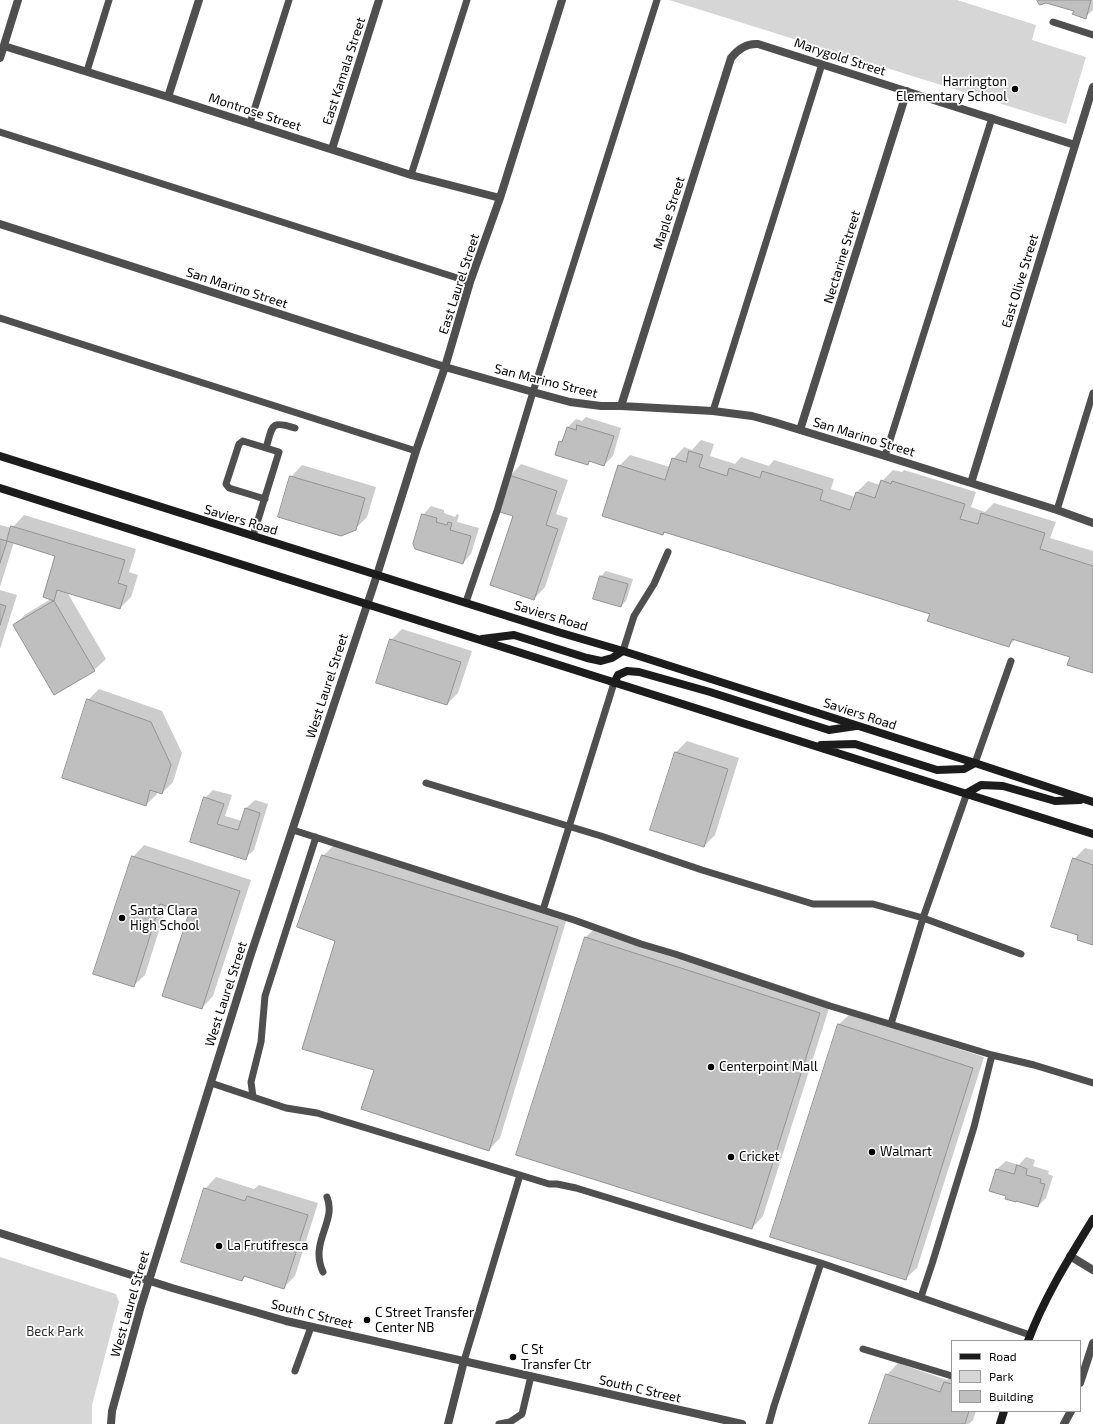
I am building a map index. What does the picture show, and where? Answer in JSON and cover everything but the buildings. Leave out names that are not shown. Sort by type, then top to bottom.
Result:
[{"type":"main road","name":"Saviers Road","points":[[0,456],[623,651],[1090,801]]},
{"type":"main road","points":[[0,488],[1093,834]]},
{"type":"main road","points":[[480,640],[514,635],[601,661],[612,658],[623,651]]},
{"type":"main road","points":[[614,683],[618,675],[627,671],[639,672],[710,692],[828,730],[859,726]]},
{"type":"main road","points":[[814,745],[855,744],[937,770],[964,770],[975,763]]},
{"type":"main road","points":[[966,793],[981,785],[1003,786],[1055,801],[1090,801]]},
{"type":"main road","points":[[1029,1338],[1049,1293],[1093,1219]]},
{"type":"main road","points":[[1000,1424],[1004,1412]]},
{"type":"street","points":[[0,58],[18,0]]},
{"type":"street","points":[[168,97],[199,0]]},
{"type":"street","name":"East Kamala Street","points":[[332,149],[379,0]]},
{"type":"street","name":"East Laurel Street","points":[[377,575],[416,451],[445,367],[470,282],[500,198],[562,0]]},
{"type":"street","name":"Marygold Street","points":[[758,44],[1075,145]]},
{"type":"street","name":"Maple Street","points":[[621,406],[731,58],[744,46],[758,44]]},
{"type":"street","name":"Montrose Street","points":[[4,46],[412,175],[500,198]]},
{"type":"street","name":"East Olive Street","points":[[971,483],[1093,87]]},
{"type":"street","name":"Nectarine Street","points":[[800,430],[907,91]]},
{"type":"street","name":"San Marino Street","points":[[0,224],[445,367],[533,392],[570,402],[601,406],[713,411],[752,416],[885,456],[1057,510],[1093,523]]},
{"type":"street","name":"West Laurel Street","points":[[111,1424],[112,1411],[149,1280],[250,957],[377,575]]},
{"type":"street","name":"South C Street","points":[[0,1233],[286,1321],[742,1424]]},
{"type":"street","points":[[1070,1256],[1093,1270]]},
{"type":"street","points":[[1081,1381],[1093,1343]]},
{"type":"street","points":[[448,1424],[464,1361]]},
{"type":"street","points":[[1064,1424],[1070,1412]]},
{"type":"lane","points":[[87,71],[109,0]]},
{"type":"lane","points":[[250,123],[289,0]]},
{"type":"lane","points":[[412,175],[467,0]]},
{"type":"lane","points":[[466,602],[497,511],[533,392],[657,0]]},
{"type":"lane","points":[[1053,22],[1093,35]]},
{"type":"lane","points":[[713,411],[822,64]]},
{"type":"lane","points":[[885,456],[992,118]]},
{"type":"lane","points":[[0,132],[470,282]]},
{"type":"lane","points":[[0,318],[416,451]]},
{"type":"lane","points":[[1057,510],[1093,393]]},
{"type":"lane","points":[[266,448],[272,428],[277,424],[281,423],[295,428]]},
{"type":"lane","points":[[253,536],[279,452],[243,441],[238,444],[226,484],[229,488],[264,499]]},
{"type":"lane","points":[[623,651],[634,616],[654,584],[668,552]]},
{"type":"lane","points":[[975,763],[1011,661]]},
{"type":"lane","points":[[543,910],[614,683]]},
{"type":"lane","points":[[426,783],[569,826],[705,871],[813,904],[873,904],[923,918],[1021,954]]},
{"type":"lane","points":[[891,1024],[923,918],[966,793]]},
{"type":"lane","points":[[293,830],[543,910],[827,1005],[992,1055],[1093,1083]]},
{"type":"lane","points":[[253,1097],[251,1082],[261,1042],[265,996],[316,837]]},
{"type":"lane","points":[[921,1297],[974,1127],[992,1055]]},
{"type":"lane","points":[[211,1083],[286,1108],[317,1114],[549,1184],[576,1188],[821,1263],[921,1297],[1029,1338]]},
{"type":"lane","points":[[464,1361],[520,1175]]},
{"type":"lane","points":[[323,1272],[319,1261],[318,1248],[330,1208],[327,1196]]},
{"type":"lane","points":[[770,1424],[776,1399],[821,1263]]},
{"type":"lane","points":[[295,1371],[311,1327]]},
{"type":"lane","points":[[863,1349],[951,1376]]},
{"type":"lane","points":[[498,1424],[510,1422],[522,1414],[532,1376]]},
{"type":"green space","name":"Harrington Elementary School","points":[[669,0],[957,0],[1036,25],[1032,40],[1086,57],[1066,124]]},
{"type":"green space","name":"Beck Park","points":[[0,1257],[116,1294],[119,1302],[92,1405],[92,1424],[0,1424]]},
{"type":"place","name":"Harrington Elementary School","points":[[1015,89]]},
{"type":"place","name":"Santa Clara High School","points":[[122,918]]},
{"type":"place","name":"Centerpoint Mall","points":[[711,1067]]},
{"type":"place","name":"Walmart","points":[[872,1152]]},
{"type":"place","name":"Cricket","points":[[731,1157]]},
{"type":"place","name":"La Frutifresca","points":[[219,1246]]},
{"type":"place","name":"C Street Transfer Center NB","points":[[367,1320]]},
{"type":"place","name":"C St Transfer Ctr","points":[[513,1357]]}]
